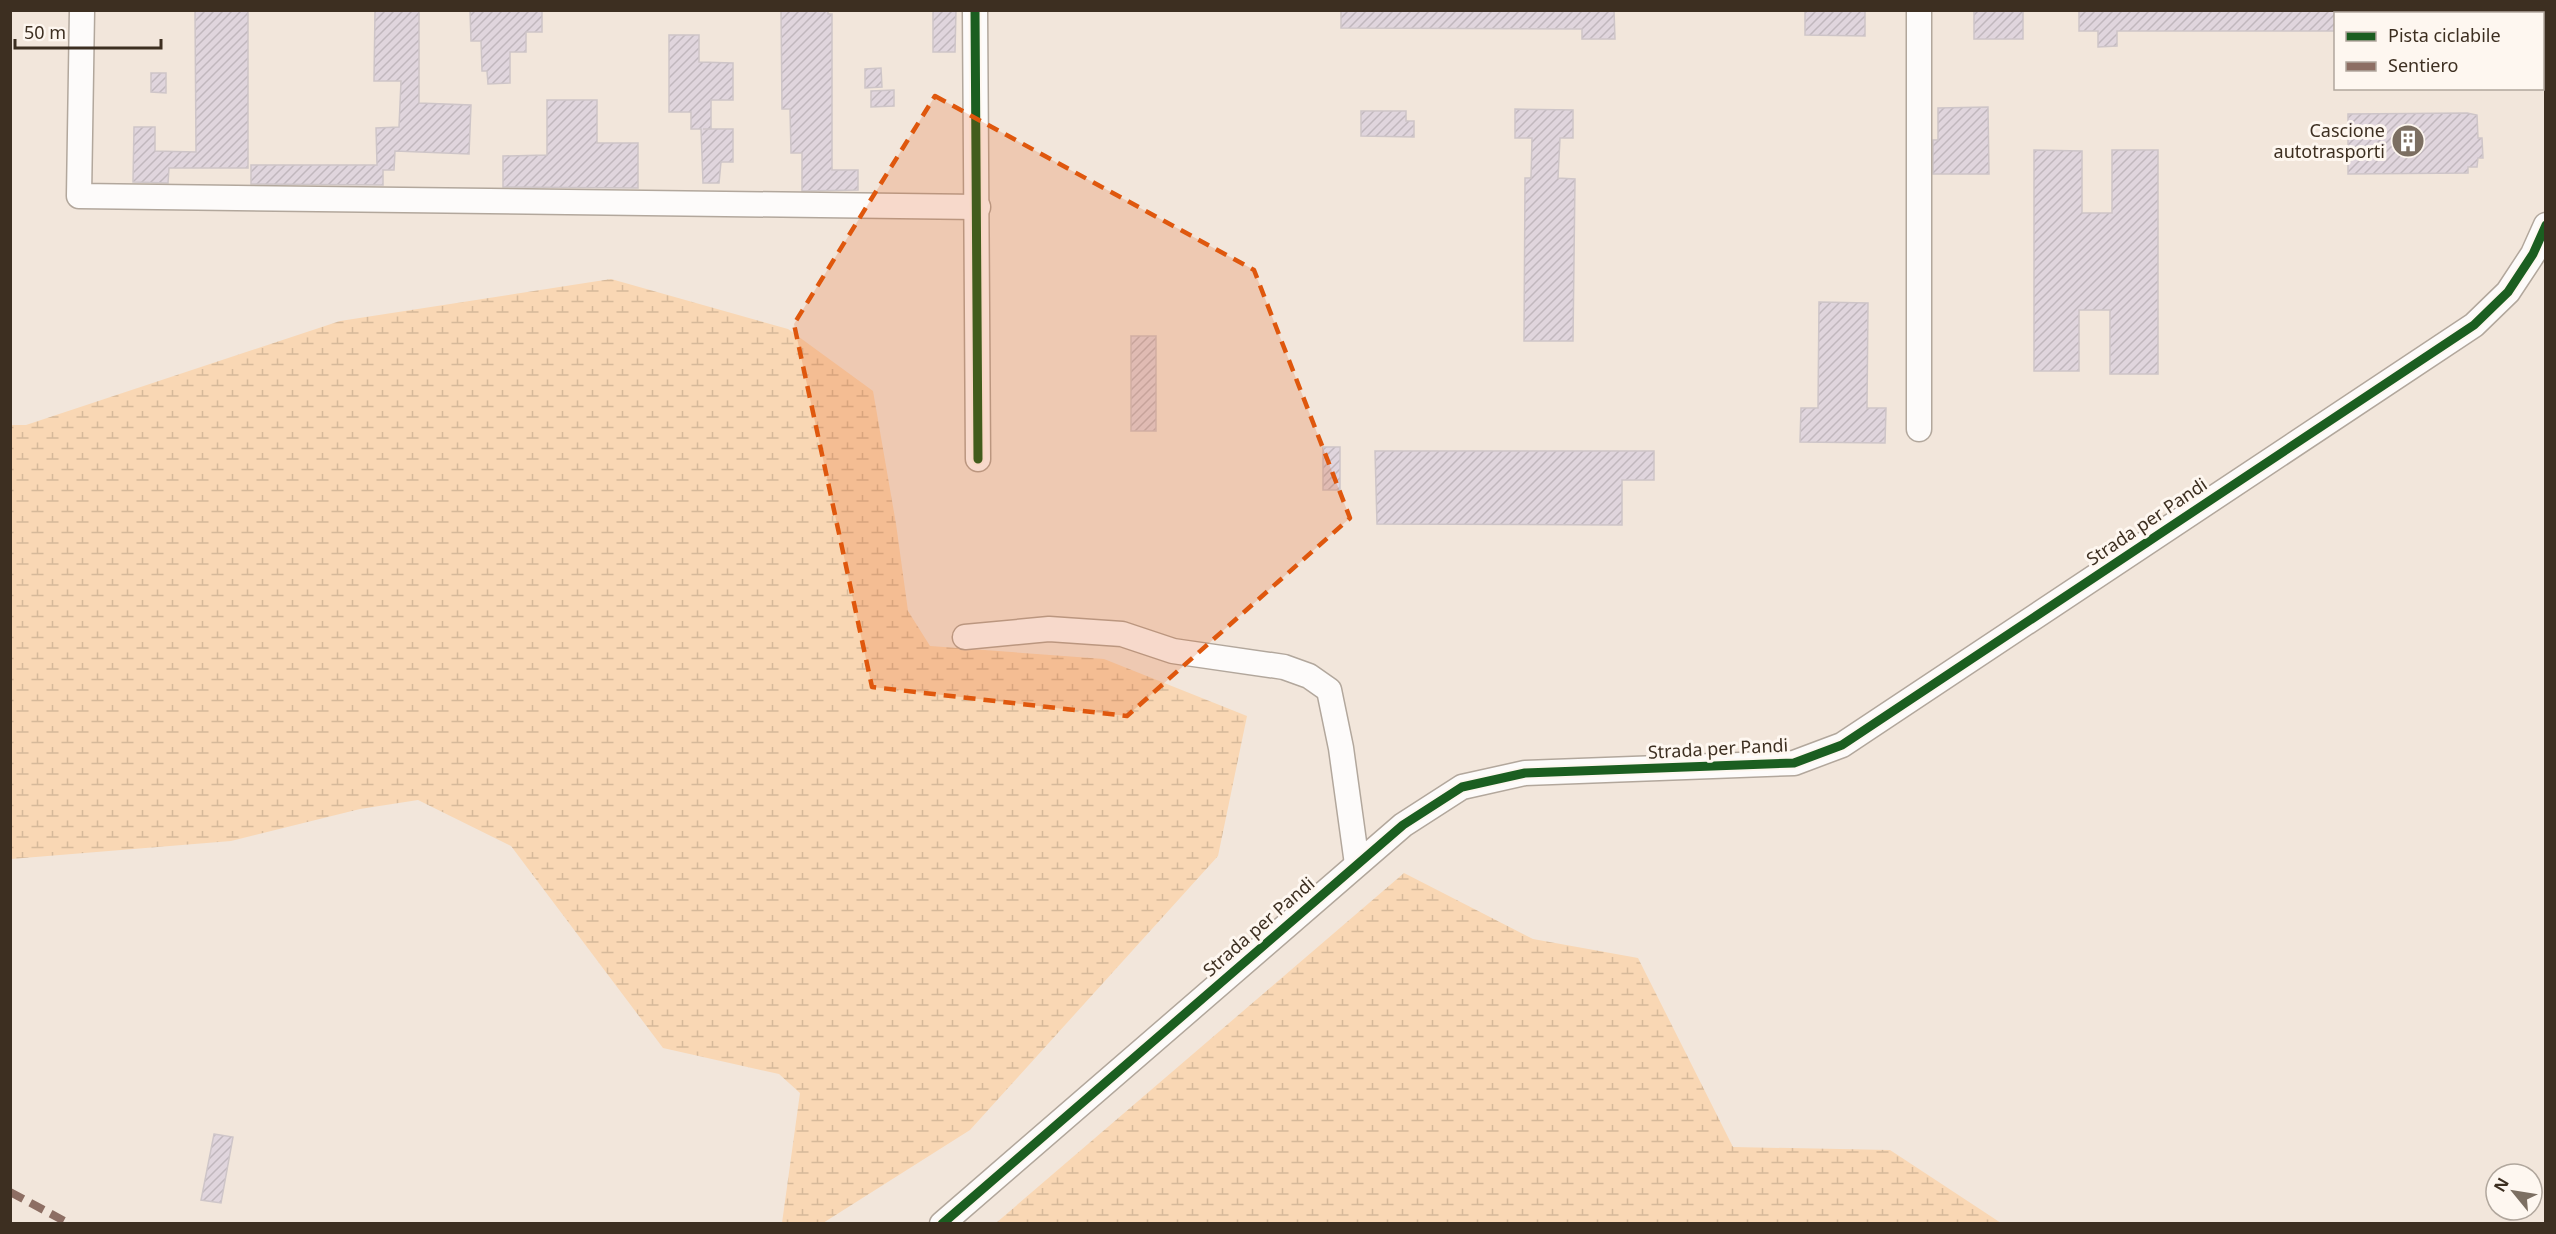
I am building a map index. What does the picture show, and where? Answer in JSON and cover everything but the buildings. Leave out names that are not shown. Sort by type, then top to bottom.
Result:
[{"type":"street","points":[[82,10],[79,196],[978,207]]},
{"type":"street","points":[[975,10],[978,459]]},
{"type":"street","points":[[1919,10],[1920,429]]},
{"type":"street","name":"Strada per Pandi","points":[[942,1224],[1403,825],[1462,787],[1526,773],[1794,763],[1842,745],[2474,325],[2508,292],[2533,254],[2546,225]]},
{"type":"street","points":[[965,638],[1049,629],[1122,634],[1173,651],[1284,667],[1309,676],[1329,690],[1341,748],[1357,864]]},
{"type":"highlighted area","points":[[935,96],[1254,270],[1350,518],[1127,716],[872,687],[794,324]]},
{"type":"green space","points":[[611,279],[788,329],[873,391],[896,524],[908,611],[930,646],[1104,659],[1247,716],[1218,856],[970,1130],[823,1223],[782,1223],[800,1093],[779,1074],[663,1048],[511,846],[418,800],[360,809],[231,841],[11,859],[11,425],[26,425],[340,321]]},
{"type":"green space","points":[[1404,873],[1533,939],[1638,958],[1733,1147],[1890,1150],[2001,1223],[996,1223]]},
{"type":"marked path","points":[[10,1192],[70,1224]]},
{"type":"cycle path","points":[[975,10],[978,459]]},
{"type":"cycle path","points":[[942,1224],[1403,825],[1462,787],[1525,773],[1794,763],[1842,745],[2474,325],[2508,292],[2533,254],[2546,225]]},
{"type":"place","name":"Cascione autotrasporti","points":[[2408,141]]}]
